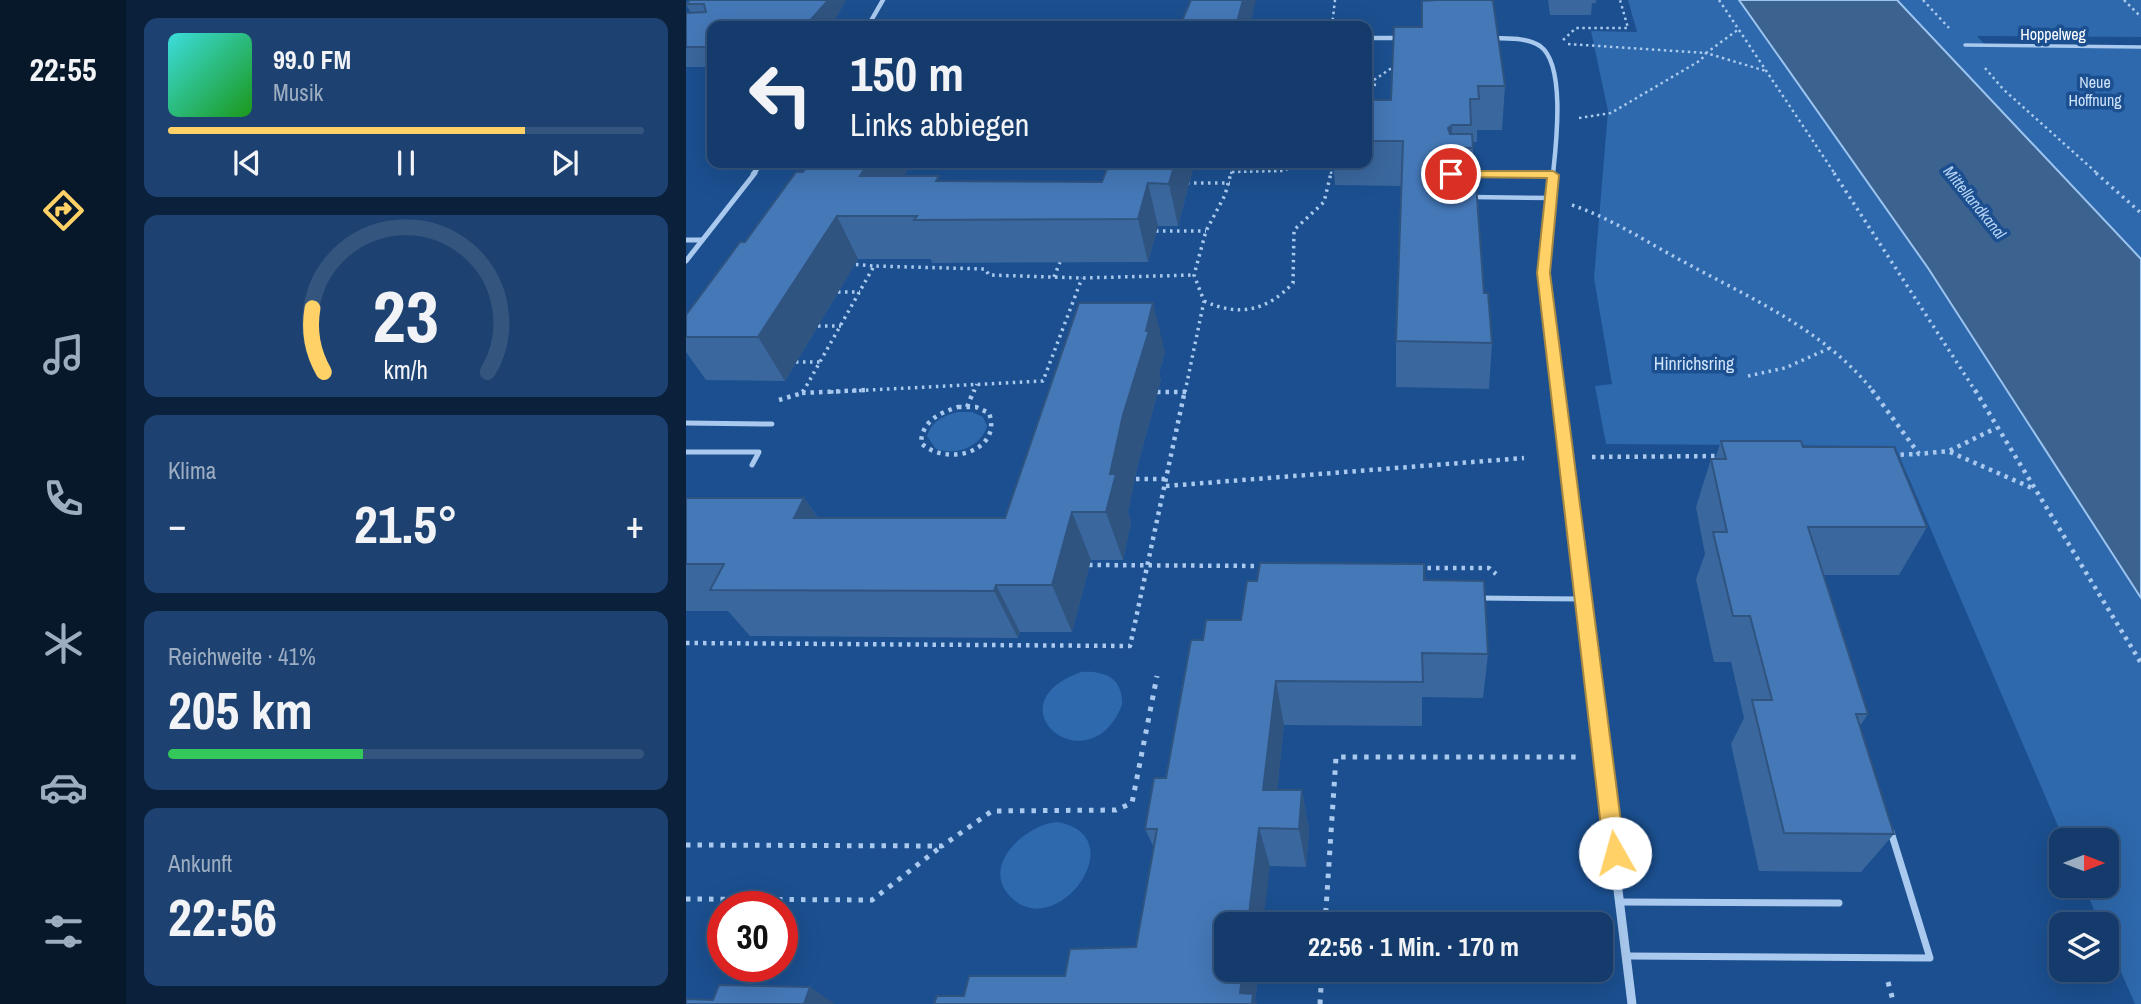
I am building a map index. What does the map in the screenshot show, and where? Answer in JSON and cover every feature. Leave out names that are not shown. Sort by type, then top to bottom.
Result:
[{"type":"street","points":[[871,21],[883,0]]},
{"type":"street","points":[[1372,37],[1409,38]]},
{"type":"street","points":[[1490,38],[1525,40],[1539,46],[1549,55],[1559,118],[1543,273],[1632,1004]]},
{"type":"street","points":[[686,261],[758,168]]},
{"type":"street","points":[[686,240],[702,240]]},
{"type":"lane","name":"Hoppelweg","points":[[1965,46],[2141,47]]},
{"type":"lane","points":[[1463,174],[1553,175]]},
{"type":"lane","points":[[1467,197],[1552,198]]},
{"type":"lane","points":[[686,424],[772,424]]},
{"type":"lane","points":[[686,452],[759,452],[752,465]]},
{"type":"lane","points":[[1476,598],[1583,599]]},
{"type":"lane","points":[[1628,956],[1930,958],[1890,827]]},
{"type":"lane","points":[[1621,902],[1839,903]]},
{"type":"path","points":[[1333,21],[1335,0]]},
{"type":"path","points":[[1620,0],[1628,28],[1576,28],[1560,44],[1706,53],[1767,71]]},
{"type":"path","points":[[1719,0],[1944,338],[1996,428],[2141,663]]},
{"type":"path","points":[[1923,0],[2003,89],[2141,213]]},
{"type":"path","points":[[2124,0],[2141,17]]},
{"type":"path","points":[[1559,118],[1599,117],[1611,113],[1700,60],[1739,29]]},
{"type":"path","points":[[1372,90],[1374,80],[1402,62]]},
{"type":"path","points":[[686,643],[1130,646],[1167,486],[1204,301],[1194,275],[1206,231],[1230,183],[1233,168]]},
{"type":"path","points":[[1232,172],[1283,171],[1290,168]]},
{"type":"path","points":[[1204,301],[1224,310],[1246,309],[1276,301],[1293,283],[1294,230],[1316,214],[1329,197],[1332,168]]},
{"type":"path","points":[[1188,183],[1230,183]]},
{"type":"path","points":[[1552,198],[1603,214],[1683,262],[1790,318],[1831,347],[1881,401],[1919,454]]},
{"type":"path","points":[[1156,231],[1206,231]]},
{"type":"path","points":[[891,267],[895,259]]},
{"type":"path","points":[[981,269],[984,262]]},
{"type":"path","points":[[1054,277],[1060,262]]},
{"type":"path","points":[[838,263],[985,269],[989,275],[1082,278],[1194,275]]},
{"type":"path","points":[[802,393],[874,266]]},
{"type":"path","points":[[769,400],[782,400],[802,393],[1043,381],[1082,278]]},
{"type":"path","points":[[838,292],[860,292]]},
{"type":"path","points":[[818,326],[841,326]]},
{"type":"path","points":[[1748,376],[1785,368],[1831,347]]},
{"type":"path","points":[[796,362],[820,362]]},
{"type":"path","points":[[967,407],[977,384]]},
{"type":"path","points":[[1157,392],[1186,392]]},
{"type":"path","points":[[967,407],[983,410],[992,419],[992,431],[982,443],[966,452],[947,456],[925,448],[921,437],[932,419],[949,410],[967,407]]},
{"type":"path","points":[[1878,455],[1950,451],[1996,428]]},
{"type":"path","points":[[1950,451],[2034,489]]},
{"type":"path","points":[[1592,457],[1728,456]]},
{"type":"path","points":[[1167,486],[1524,458]]},
{"type":"path","points":[[1136,479],[1168,479]]},
{"type":"path","points":[[1089,565],[1271,566]]},
{"type":"path","points":[[1407,568],[1489,568],[1527,598]]},
{"type":"path","points":[[956,645],[960,632]]},
{"type":"path","points":[[847,644],[850,638]]},
{"type":"path","points":[[686,900],[872,901],[992,811],[1116,810],[1132,803],[1157,676]]},
{"type":"path","points":[[1326,912],[1336,757],[1603,757]]},
{"type":"path","points":[[686,845],[942,846]]},
{"type":"path","points":[[1320,1004],[1321,982]]},
{"type":"green space","name":"Hinrichsring","points":[[1628,0],[1739,0],[1928,268],[2141,598],[2141,1004],[2135,1004],[2119,967],[2119,912],[2095,912],[2089,898],[2119,898],[2119,828],[2059,828],[1895,446],[1606,444],[1595,386],[1612,384],[1594,278],[1608,111],[1591,31],[1637,32]]},
{"type":"green space","name":"Neue Hoffnung","points":[[1897,0],[2141,0],[2141,37],[1977,36],[1986,46],[2141,47],[2141,259]]},
{"type":"green space","points":[[958,412],[972,412],[983,417],[987,426],[984,433],[967,448],[952,451],[936,449],[927,436],[929,431],[939,420]]},
{"type":"green space","points":[[1081,672],[1105,674],[1116,682],[1122,696],[1122,705],[1107,729],[1089,740],[1070,740],[1054,732],[1044,719],[1044,703],[1055,686]]},
{"type":"green space","points":[[1056,822],[1079,830],[1089,845],[1090,862],[1082,880],[1068,896],[1051,906],[1032,908],[1014,900],[1004,888],[1000,875],[1002,863],[1018,840],[1043,825]]},
{"type":"water","name":"Mittellandkanal","points":[[1739,0],[1897,0],[2141,259],[2141,598],[1928,268]]},
{"type":"building","points":[[690,0],[828,0],[809,21],[707,21],[707,47],[686,47],[686,13],[706,12],[704,4],[686,4]]},
{"type":"building","points":[[1191,0],[1243,0],[1237,21],[1182,21]]},
{"type":"building","points":[[1422,1],[1493,1],[1505,86],[1478,86],[1479,99],[1470,99],[1471,125],[1452,125],[1448,128],[1450,134],[1472,134],[1473,148],[1442,147],[1438,153],[1442,157],[1474,157],[1484,293],[1488,293],[1492,343],[1396,341],[1403,141],[1372,141],[1372,100],[1391,100],[1394,27],[1422,27]]},
{"type":"building","points":[[806,168],[865,168],[860,176],[939,176],[936,181],[1102,182],[1107,168],[1174,168],[1169,184],[1148,183],[1138,219],[914,220],[917,216],[837,216],[758,337],[686,337],[686,315],[740,242],[745,242],[796,172],[803,172]]},
{"type":"building","points":[[1079,303],[1153,303],[1146,331],[1149,331],[1123,415],[1110,474],[1116,474],[1106,512],[1072,512],[1052,585],[996,585],[994,591],[710,590],[724,564],[686,564],[686,498],[804,498],[794,518],[1005,518]]},
{"type":"building","points":[[1721,441],[1801,441],[1803,447],[1894,447],[1927,527],[1808,527],[1868,714],[1856,714],[1894,834],[1784,833],[1752,700],[1772,700],[1750,616],[1733,616],[1713,532],[1727,532],[1711,459],[1726,459]]},
{"type":"building","points":[[1260,563],[1424,564],[1424,580],[1484,581],[1488,654],[1422,653],[1423,682],[1276,681],[1263,790],[1302,790],[1299,829],[1259,828],[1249,912],[1214,912],[1214,982],[1241,982],[1240,993],[1253,994],[1252,1004],[934,1004],[937,996],[964,996],[969,976],[1065,976],[1070,949],[1136,947],[1157,829],[1145,829],[1154,778],[1166,778],[1191,640],[1203,640],[1206,620],[1241,620],[1247,581],[1257,581]]},
{"type":"building","points":[[719,985],[810,987],[804,1004],[686,1004],[686,999],[713,1000]]},
{"type":"route","points":[[1451,174],[1553,175],[1543,273],[1615,853]]}]
